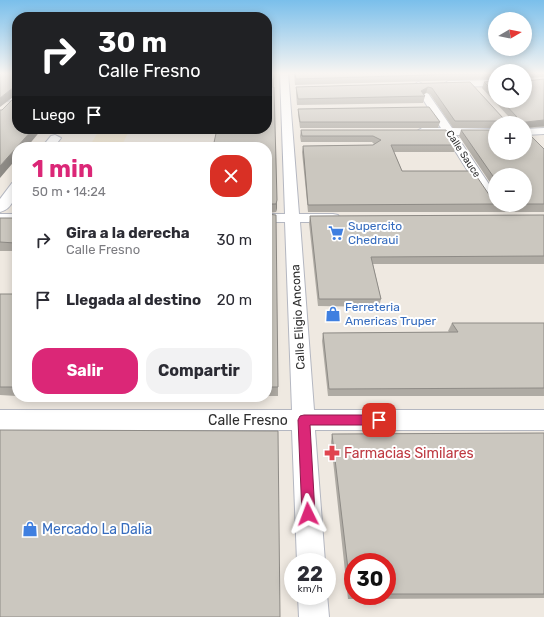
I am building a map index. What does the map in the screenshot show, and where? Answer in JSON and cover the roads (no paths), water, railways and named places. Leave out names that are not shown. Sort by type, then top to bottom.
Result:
[{"type":"street","name":"Calle Eligio Ancona","points":[[287,102],[293,140],[292,218],[311,553]]},
{"type":"street","name":"Calle Sauce","points":[[425,102],[448,131],[488,192]]},
{"type":"street","points":[[6,109],[12,103]]},
{"type":"street","points":[[410,131],[488,132]]},
{"type":"street","points":[[532,132],[544,131]]},
{"type":"street","points":[[52,142],[55,138]]},
{"type":"street","points":[[0,208],[12,192]]},
{"type":"street","name":"Calle Sauce","points":[[501,212],[504,217]]},
{"type":"street","points":[[0,218],[12,218]]},
{"type":"street","points":[[272,218],[347,218]]},
{"type":"street","name":"Calle Fresno","points":[[0,420],[544,420]]},
{"type":"street","points":[[313,605],[314,617]]},
{"type":"place","name":"Supercito Chedraui","points":[[336,233]]},
{"type":"place","name":"Ferreteria Americas Truper","points":[[333,314]]},
{"type":"place","name":"Farmacias Similares","points":[[332,453]]},
{"type":"place","name":"Mercado La Dalia","points":[[30,529]]}]
